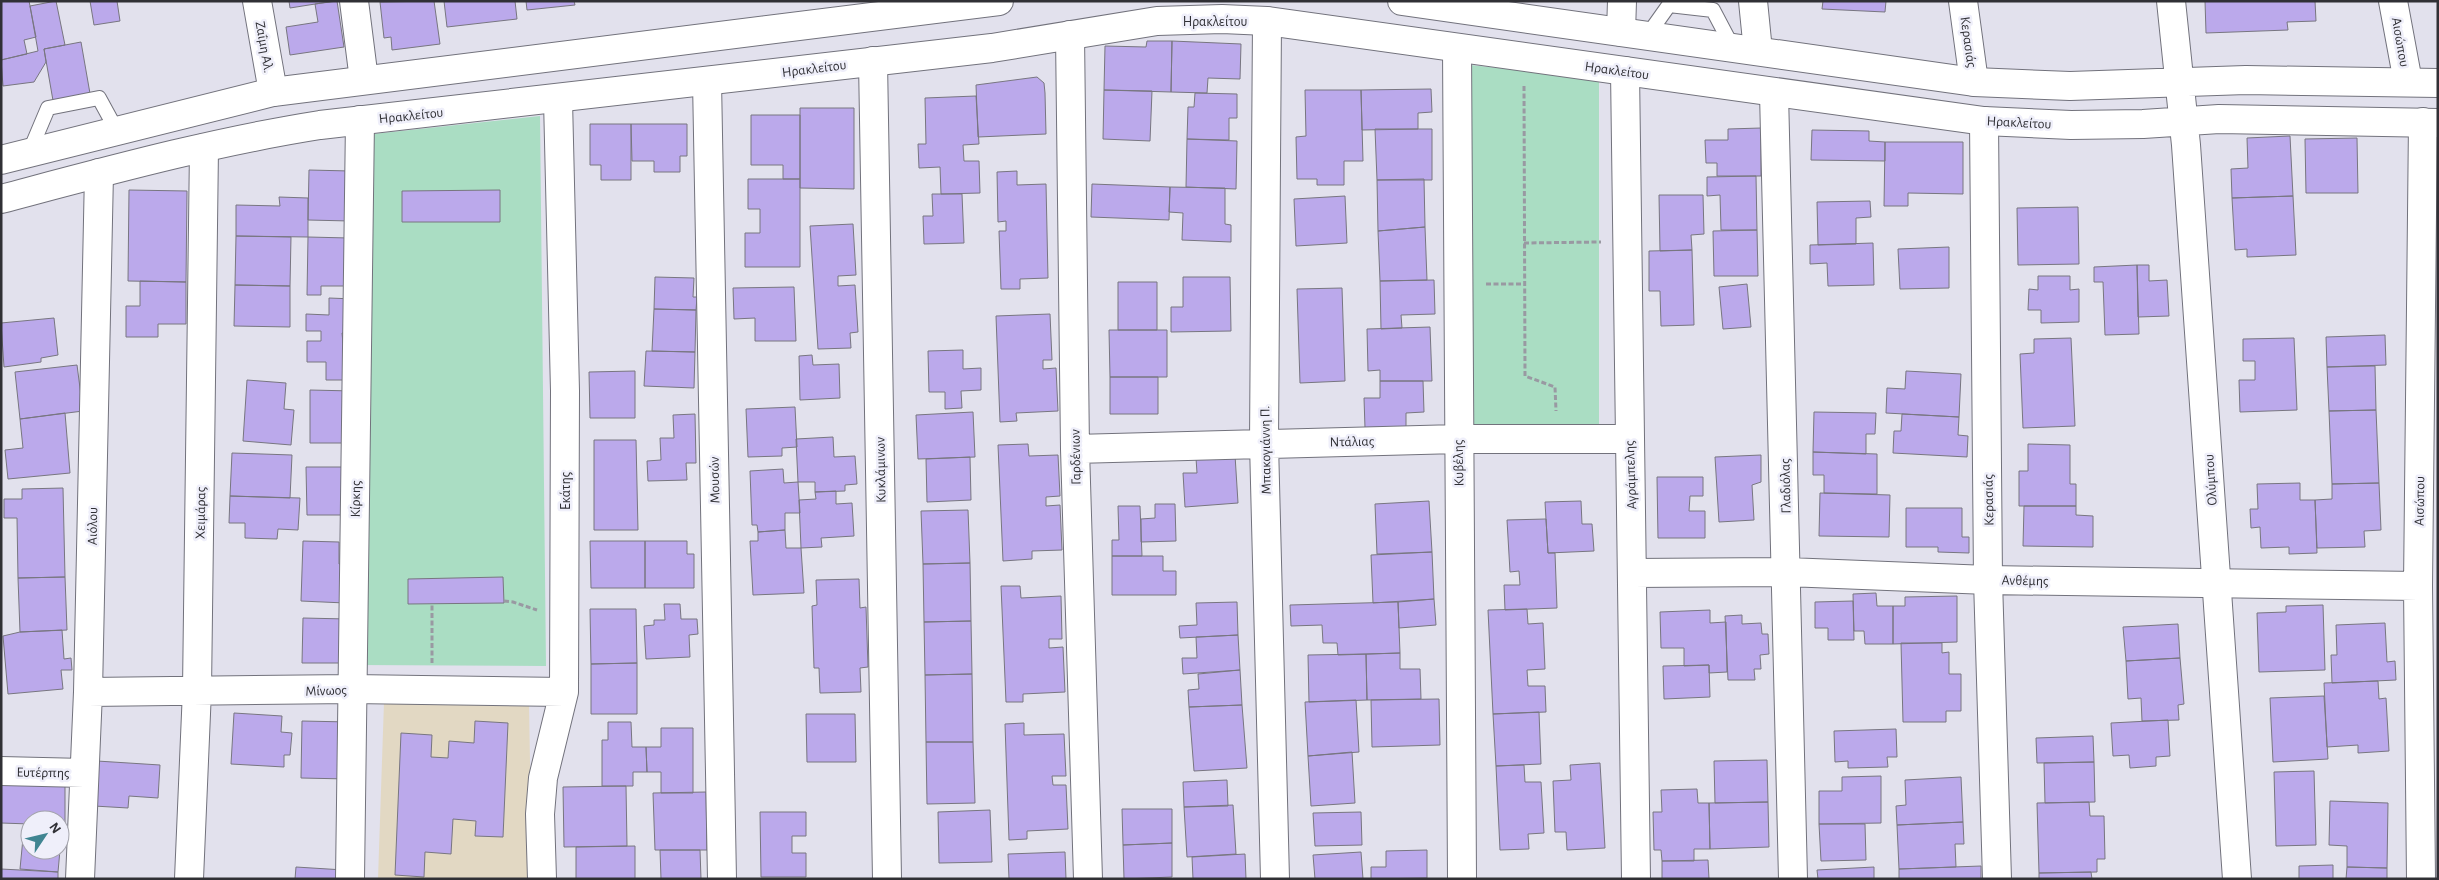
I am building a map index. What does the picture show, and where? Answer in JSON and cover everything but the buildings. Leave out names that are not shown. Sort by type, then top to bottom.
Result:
[{"type":"street","name":"Ζαΐμη Αλ.","points":[[257,1],[274,92]]},
{"type":"street","points":[[354,1],[364,80]]},
{"type":"street","points":[[1,160],[274,92],[999,1]]},
{"type":"street","points":[[1402,1],[1455,5],[1634,34],[1974,82],[2070,86],[2246,80],[2438,83]]},
{"type":"street","points":[[1622,1],[1634,34]]},
{"type":"street","points":[[1745,49],[1753,1]]},
{"type":"street","name":"Κερασιάς","points":[[1963,1],[1974,82]]},
{"type":"street","name":"Ολύμπου","points":[[2171,1],[2184,120],[2237,879]]},
{"type":"street","name":"Αισώπου","points":[[2393,1],[2408,82]]},
{"type":"street","name":"Ηρακλείτου","points":[[1,199],[99,173],[266,134],[360,120],[558,100],[992,48],[1140,24],[1180,12],[1233,7],[1457,48],[1984,121],[2071,125],[2220,119],[2430,122]]},
{"type":"street","name":"Μπακογιάννη Π.","points":[[1259,11],[1264,444],[1275,879]]},
{"type":"street","name":"Γαρδένιων","points":[[1070,35],[1075,449],[1088,879]]},
{"type":"street","name":"Κυβέλης","points":[[1457,48],[1462,879]]},
{"type":"street","name":"Κυκλάμινων","points":[[873,61],[888,879]]},
{"type":"street","name":"Αγράμπελης","points":[[1625,72],[1636,879]]},
{"type":"street","name":"Μουσών","points":[[708,82],[722,879]]},
{"type":"street","name":"Γλαδιόλας","points":[[1774,93],[1793,879]]},
{"type":"street","name":"Εκάτης","points":[[542,879],[540,814],[543,778],[564,692],[565,391],[558,100]]},
{"type":"street","name":"Κίρκης","points":[[350,879],[360,120]]},
{"type":"street","name":"Κερασιάς","points":[[1984,121],[1988,580],[1997,879]]},
{"type":"street","name":"Αισώπου","points":[[2421,879],[2418,586],[2430,122]]},
{"type":"street","name":"Χειμάρας","points":[[190,879],[198,690],[204,148]]},
{"type":"street","name":"Αιόλου","points":[[80,879],[88,692],[99,173]]},
{"type":"street","name":"Ντάλιας","points":[[1075,449],[1458,439],[1629,439]]},
{"type":"street","name":"Ανθέμης","points":[[1633,573],[1787,572],[1988,580],[2418,586]]},
{"type":"street","name":"Μίνωος","points":[[88,692],[198,690],[270,692],[352,689],[564,692]]},
{"type":"street","name":"Ευτέρπης","points":[[1,771],[84,773]]},
{"type":"lane","points":[[29,153],[48,108],[99,98],[117,131]]},
{"type":"path","points":[[1524,57],[1525,376],[1555,387],[1556,439]]},
{"type":"path","points":[[1524,243],[1626,241]]},
{"type":"path","points":[[1458,284],[1525,284]]},
{"type":"path","points":[[432,604],[432,690]]},
{"type":"shaded area","points":[[384,702],[529,703],[532,879],[378,879]]},
{"type":"green space","points":[[1461,64],[1599,79],[1599,424],[1465,425]]},
{"type":"green space","points":[[540,116],[546,666],[357,665],[364,135]]}]
